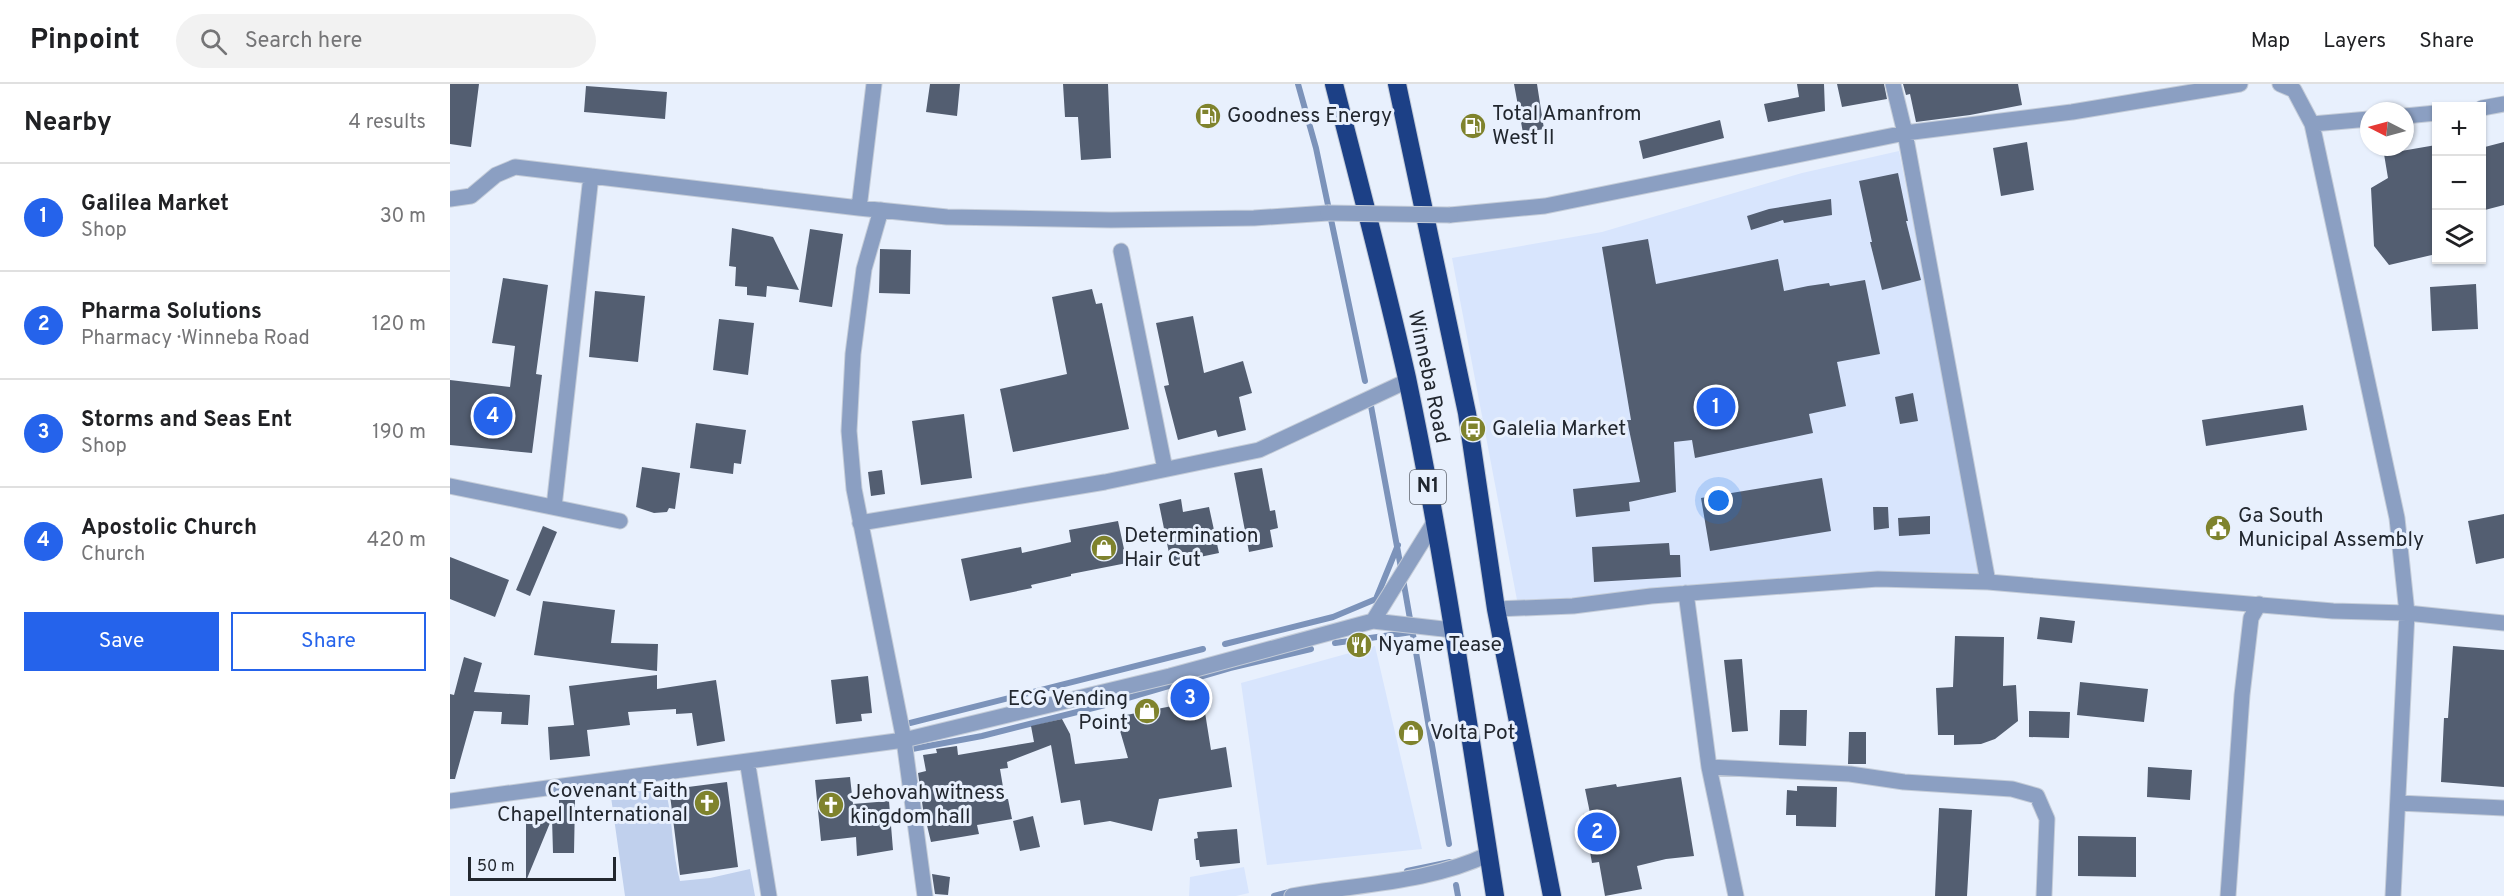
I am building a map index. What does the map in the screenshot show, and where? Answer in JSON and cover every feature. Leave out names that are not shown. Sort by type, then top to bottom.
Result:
[{"type":"highway","name":"Winneba Road","points":[[1334,84],[1386,284],[1435,520],[1495,896]]},
{"type":"highway","name":"Winneba Road","points":[[1397,84],[1467,413],[1496,609],[1552,896]]},
{"type":"street","points":[[859,208],[874,84]]},
{"type":"street","points":[[1893,84],[1905,133],[1988,582]]},
{"type":"street","points":[[450,200],[471,196],[496,174],[514,167],[947,217],[1111,220],[1254,218],[1328,213],[1450,214],[1545,206],[1905,133],[2072,112],[2240,84]]},
{"type":"street","points":[[2280,84],[2294,90],[2312,124],[2397,518],[2407,614],[2393,896]]},
{"type":"street","points":[[2486,107],[2504,104]]},
{"type":"street","points":[[2414,115],[2432,113]]},
{"type":"street","points":[[2312,124],[2360,120]]},
{"type":"street","points":[[554,507],[591,176]]},
{"type":"street","points":[[881,210],[864,268],[853,354],[849,431],[854,489],[860,523],[904,740],[925,896]]},
{"type":"street","points":[[1121,251],[1165,470]]},
{"type":"street","points":[[860,523],[1105,482],[1259,450],[1407,381]]},
{"type":"street","points":[[450,486],[620,521]]},
{"type":"street","points":[[1373,621],[1435,520]]},
{"type":"street","points":[[1496,609],[1573,606],[1686,593],[1878,579],[1988,582],[2504,623]]},
{"type":"street","points":[[1686,593],[1709,767],[1736,896]]},
{"type":"street","points":[[2228,896],[2242,695],[2251,618],[2259,604]]},
{"type":"street","points":[[450,801],[904,740],[1170,676],[1373,621],[1452,630]]},
{"type":"street","points":[[744,762],[748,766],[769,896]]},
{"type":"street","points":[[1709,767],[1850,774],[1904,782],[2012,789],[2037,796],[2047,819],[2043,896]]},
{"type":"street","points":[[2399,803],[2504,808]]},
{"type":"street","points":[[1292,896],[1420,876],[1465,866],[1489,854]]},
{"type":"shaded area","points":[[1899,151],[1982,574],[1566,604],[1517,600],[1452,258],[1602,232],[1802,173]]},
{"type":"shaded area","points":[[1375,646],[1422,849],[1267,865],[1241,683]]},
{"type":"shaded area","points":[[645,790],[667,796],[680,881],[710,878],[750,869],[755,896],[625,896],[611,797]]},
{"type":"shaded area","points":[[1244,867],[1249,893],[1236,896],[1189,896],[1190,877]]},
{"type":"building","points":[[450,84],[479,84],[471,147],[450,144]]},
{"type":"building","points":[[930,84],[960,84],[957,116],[926,112]]},
{"type":"building","points":[[1063,84],[1108,84],[1111,158],[1081,160],[1078,117],[1065,117]]},
{"type":"building","points":[[1514,84],[1537,84],[1544,129],[1523,133]]},
{"type":"building","points":[[1797,84],[1824,84],[1825,111],[1768,122],[1764,104],[1799,97]]},
{"type":"building","points":[[1837,84],[1884,84],[1887,99],[1842,107]]},
{"type":"building","points":[[1903,84],[2018,84],[2022,105],[1916,122],[1910,94],[1906,95]]},
{"type":"building","points":[[586,86],[667,92],[665,119],[584,112]]},
{"type":"building","points":[[1720,120],[1724,138],[1643,159],[1639,141]]},
{"type":"building","points":[[2027,142],[2034,190],[2001,196],[1993,148]]},
{"type":"building","points":[[2504,142],[2504,205],[2486,210],[2486,156],[2486,147]]},
{"type":"building","points":[[2432,146],[2432,255],[2389,265],[2374,246],[2371,188],[2388,178],[2384,156],[2414,156],[2414,149]]},
{"type":"building","points":[[1898,173],[1908,221],[1906,221],[1921,280],[1882,290],[1870,242],[1872,242],[1859,181]]},
{"type":"building","points":[[1831,199],[1832,215],[1784,223],[1783,220],[1751,230],[1747,216],[1769,209]]},
{"type":"building","points":[[732,228],[773,237],[799,290],[767,286],[766,297],[747,295],[747,287],[735,286],[736,267],[729,266]]},
{"type":"building","points":[[810,229],[843,234],[832,307],[799,302]]},
{"type":"building","points":[[1648,239],[1656,284],[1778,259],[1784,291],[1829,283],[1830,286],[1865,280],[1880,354],[1837,362],[1846,406],[1809,414],[1813,433],[1695,458],[1692,440],[1674,442],[1676,492],[1629,502],[1630,511],[1576,517],[1573,489],[1640,482],[1627,420],[1631,420],[1602,247]]},
{"type":"building","points":[[880,249],[911,250],[910,294],[879,293]]},
{"type":"building","points":[[503,278],[548,285],[536,374],[542,375],[532,453],[450,445],[450,380],[510,387],[515,346],[492,343]]},
{"type":"building","points":[[2476,284],[2478,329],[2432,331],[2430,287]]},
{"type":"building","points":[[1092,289],[1096,304],[1102,303],[1129,429],[1013,452],[1000,389],[1067,374],[1052,297]]},
{"type":"building","points":[[595,291],[645,296],[638,362],[589,357]]},
{"type":"building","points":[[1193,316],[1204,373],[1243,361],[1252,393],[1239,397],[1246,430],[1218,437],[1216,430],[1178,440],[1164,386],[1169,385],[1156,323]]},
{"type":"building","points":[[719,319],[754,323],[748,375],[713,370]]},
{"type":"building","points":[[1913,393],[1918,421],[1900,424],[1895,397]]},
{"type":"building","points":[[2303,405],[2307,430],[2206,446],[2202,420]]},
{"type":"building","points":[[964,414],[972,478],[921,485],[912,421]]},
{"type":"building","points":[[696,423],[746,430],[741,464],[734,463],[733,474],[690,468]]},
{"type":"building","points":[[642,467],[680,473],[675,509],[669,508],[667,512],[654,513],[636,507]]},
{"type":"building","points":[[1262,468],[1270,511],[1275,510],[1278,528],[1270,530],[1273,547],[1249,552],[1234,473]]},
{"type":"building","points":[[882,470],[885,494],[871,496],[868,472]]},
{"type":"building","points":[[1822,478],[1831,531],[1710,551],[1701,498]]},
{"type":"building","points":[[1181,499],[1183,512],[1209,507],[1219,553],[1171,563],[1159,504]]},
{"type":"building","points":[[1873,507],[1888,507],[1889,528],[1874,530]]},
{"type":"building","points":[[2504,514],[2504,558],[2476,564],[2468,521]]},
{"type":"building","points":[[1930,516],[1930,534],[1899,536],[1898,518]]},
{"type":"building","points":[[1118,521],[1127,563],[1071,574],[1071,576],[1031,585],[1032,588],[970,601],[961,559],[1021,547],[1022,553],[1071,542],[1069,530]]},
{"type":"building","points":[[543,526],[557,532],[530,596],[516,590]]},
{"type":"building","points":[[1669,543],[1670,555],[1680,555],[1681,577],[1594,582],[1592,547]]},
{"type":"building","points":[[450,557],[509,580],[495,617],[450,599]]},
{"type":"building","points":[[543,601],[615,610],[611,643],[658,644],[657,671],[534,655]]},
{"type":"building","points":[[2040,617],[2075,621],[2072,643],[2037,639]]},
{"type":"building","points":[[1955,636],[2004,637],[2003,686],[2016,685],[2018,721],[1995,739],[1981,744],[1954,745],[1954,735],[1938,735],[1936,688],[1953,687]]},
{"type":"building","points":[[2453,646],[2504,650],[2504,787],[2441,782],[2444,718],[2448,718]]},
{"type":"building","points":[[464,657],[482,663],[474,692],[530,695],[528,725],[501,724],[502,712],[474,711],[455,779],[450,779],[450,694],[454,695]]},
{"type":"building","points":[[1742,659],[1748,731],[1732,732],[1724,660]]},
{"type":"building","points":[[657,675],[657,689],[716,680],[725,741],[697,746],[692,713],[676,714],[676,709],[628,712],[630,725],[587,730],[590,756],[550,760],[548,727],[574,725],[569,686]]},
{"type":"building","points":[[868,676],[872,713],[861,714],[862,721],[836,724],[831,680]]},
{"type":"building","points":[[2080,682],[2148,689],[2144,722],[2077,715]]},
{"type":"building","points":[[1203,700],[1211,750],[1226,747],[1232,787],[1159,799],[1152,831],[1110,821],[1084,825],[1080,800],[1061,803],[1051,745],[1007,762],[1008,768],[1000,769],[1005,799],[1008,799],[1012,819],[977,825],[979,834],[931,842],[918,773],[926,771],[923,755],[937,753],[936,749],[957,746],[958,755],[1034,742],[1031,726],[1062,719],[1070,734],[1075,764],[1128,758],[1116,717]]},
{"type":"building","points":[[1780,710],[1807,710],[1806,746],[1779,745]]},
{"type":"building","points":[[2029,711],[2070,712],[2069,738],[2029,737]]},
{"type":"building","points":[[1849,732],[1866,732],[1866,764],[1848,764]]},
{"type":"building","points":[[2148,767],[2192,770],[2190,800],[2147,797]]},
{"type":"building","points":[[850,777],[853,804],[889,801],[893,850],[857,856],[856,837],[821,841],[815,780]]},
{"type":"building","points":[[1681,777],[1694,856],[1666,859],[1637,866],[1642,889],[1605,896],[1599,862],[1592,863],[1583,814],[1590,813],[1585,789],[1616,784],[1617,787]]},
{"type":"building","points":[[727,782],[738,867],[680,875],[670,795],[688,793],[688,787]]},
{"type":"building","points":[[1797,786],[1837,787],[1836,827],[1796,826],[1796,815],[1786,815],[1787,790],[1797,791]]},
{"type":"building","points":[[559,800],[575,800],[574,853],[553,853],[552,818],[526,881],[526,812],[559,812]]},
{"type":"building","points":[[1939,808],[1972,810],[1967,896],[1935,896]]},
{"type":"building","points":[[1033,816],[1040,847],[1020,851],[1013,821]]},
{"type":"building","points":[[1237,829],[1240,863],[1200,867],[1199,860],[1196,860],[1194,839],[1198,838],[1197,832]]},
{"type":"building","points":[[2078,836],[2136,837],[2136,877],[2078,876]]},
{"type":"building","points":[[932,874],[950,877],[948,895],[935,894]]},
{"type":"waterway","points":[[1298,84],[1316,148],[1365,381]]},
{"type":"waterway","points":[[1371,406],[1401,568]]},
{"type":"waterway","points":[[1225,644],[1333,617],[1376,599],[1398,545]]},
{"type":"waterway","points":[[1403,579],[1410,619]]},
{"type":"waterway","points":[[1412,629],[1449,844]]},
{"type":"waterway","points":[[1335,643],[1412,632]]},
{"type":"waterway","points":[[910,723],[1203,649]]},
{"type":"waterway","points":[[1124,699],[1230,668],[1311,649]]},
{"type":"waterway","points":[[912,749],[982,736],[1105,705]]},
{"type":"waterway","points":[[1407,871],[1450,862]]},
{"type":"waterway","points":[[1456,885],[1458,896]]},
{"type":"waterway","points":[[1274,896],[1293,891]]},
{"type":"place","name":"Goodness Energy","points":[[1208,116]]},
{"type":"place","name":"Total Amanfrom West II","points":[[1473,126]]},
{"type":"place","name":"Galilea Market","points":[[1716,407]]},
{"type":"place","name":"Apostolic Church","points":[[493,416]]},
{"type":"place","name":"Galelia Market","points":[[1473,429]]},
{"type":"place","name":"Ga South Municipal Assembly","points":[[2218,528]]},
{"type":"place","name":"Determination Hair Cut","points":[[1104,548]]},
{"type":"place","name":"Nyame Tease","points":[[1359,645]]},
{"type":"place","name":"Storms and Seas Ent","points":[[1190,698]]},
{"type":"place","name":"ECG Vending Point","points":[[1147,711]]},
{"type":"place","name":"Volta Pot","points":[[1411,733]]},
{"type":"place","name":"Covenant Faith Chapel International","points":[[707,803]]},
{"type":"place","name":"Jehovah witness kingdom hall","points":[[831,805]]},
{"type":"place","name":"Pharma Solutions","points":[[1597,832]]}]
